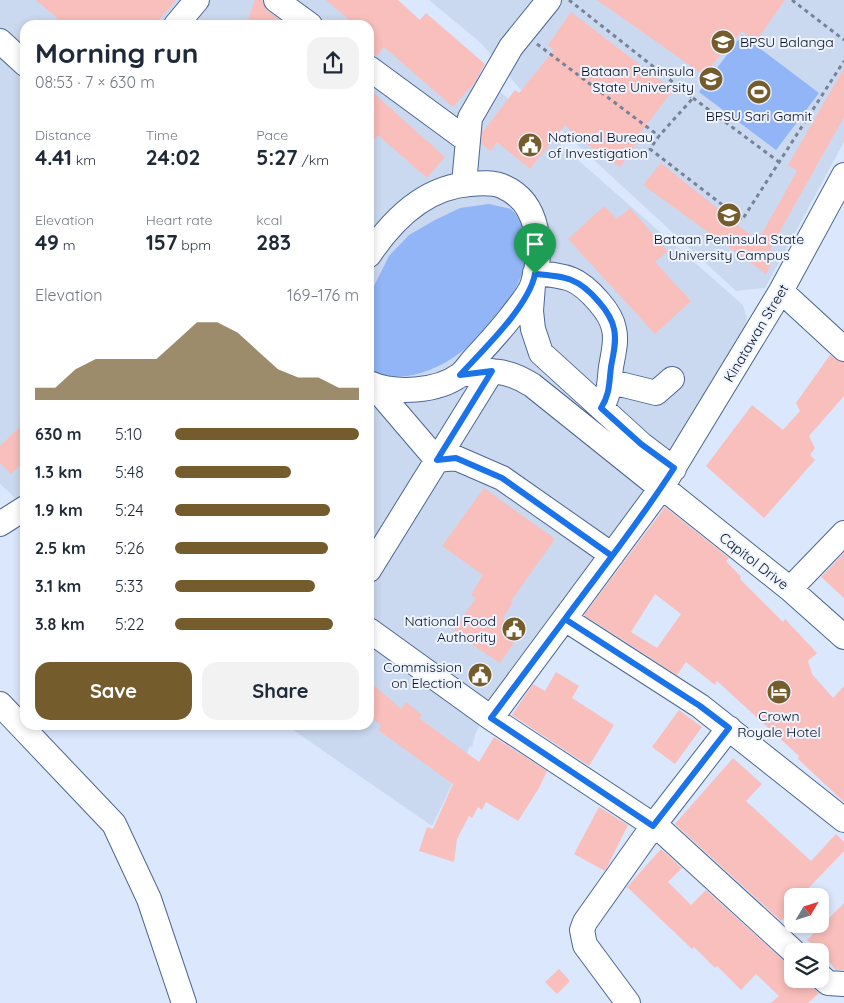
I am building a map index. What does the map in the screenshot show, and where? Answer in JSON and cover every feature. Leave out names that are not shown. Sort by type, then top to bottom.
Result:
[{"type":"street","points":[[180,20],[197,0]]},
{"type":"street","points":[[276,0],[303,20]]},
{"type":"street","points":[[464,184],[470,118],[511,47],[549,0]]},
{"type":"street","points":[[0,41],[20,59]]},
{"type":"street","points":[[374,72],[467,140]]},
{"type":"street","points":[[374,248],[391,226],[410,206],[439,191],[464,184],[485,183],[504,186],[517,195],[529,208],[538,233],[530,312],[541,354],[641,444],[668,478],[652,482],[532,385],[516,375],[492,371],[460,375]]},
{"type":"street","name":"Kinatawan Street","points":[[491,718],[668,478],[840,190]]},
{"type":"street","points":[[374,384],[401,389],[422,389],[441,385],[460,375],[504,326],[534,279],[559,275],[579,282],[610,316],[615,341],[608,396],[601,408]]},
{"type":"street","points":[[781,291],[844,349]]},
{"type":"street","points":[[374,562],[492,371]]},
{"type":"street","points":[[610,384],[624,385],[656,393],[666,387],[672,379]]},
{"type":"street","points":[[374,388],[437,460]]},
{"type":"street","points":[[437,460],[456,458],[502,478],[612,556]]},
{"type":"street","name":"Capitol Drive","points":[[668,478],[844,637]]},
{"type":"street","points":[[0,524],[20,511]]},
{"type":"street","points":[[790,589],[844,533]]},
{"type":"street","points":[[565,619],[700,706],[844,820]]},
{"type":"street","points":[[374,634],[491,718],[662,831],[784,943]]},
{"type":"street","points":[[0,704],[20,725]]},
{"type":"street","points":[[628,1003],[585,945],[582,930],[585,922],[653,826],[729,728]]},
{"type":"street","points":[[25,730],[114,824],[149,899],[184,1003]]},
{"type":"street","points":[[829,983],[844,984]]},
{"type":"path","points":[[569,0],[693,98],[779,162]]},
{"type":"path","points":[[792,0],[844,40]]},
{"type":"path","points":[[522,34],[659,136]]},
{"type":"path","points":[[693,98],[650,149],[742,220],[844,61]]},
{"type":"shaded area","points":[[0,0],[396,0],[743,305],[747,319],[743,334],[690,428],[489,707],[475,735],[472,747],[470,746],[432,826],[293,730],[374,730],[374,20],[20,20],[20,502],[0,484]]},
{"type":"shaded area","name":"Bataan Peninsula State University Campus","points":[[429,0],[844,0],[844,142],[765,288],[736,291],[531,102],[481,43]]},
{"type":"shaded area","name":"BPSU Sari Gamit","points":[[742,35],[819,93],[776,150],[699,92]]},
{"type":"shaded area","points":[[489,204],[511,209],[526,226],[527,256],[520,279],[507,303],[489,326],[468,347],[444,363],[418,374],[393,376],[374,370],[374,286],[389,256],[409,235],[460,208]]},
{"type":"building","points":[[36,0],[176,0],[159,20],[59,20]]},
{"type":"building","points":[[255,0],[262,0],[268,11],[280,20],[248,20]]},
{"type":"building","points":[[326,0],[398,0],[420,20],[426,13],[485,64],[475,82],[453,107],[384,47],[376,56],[374,56],[374,20],[349,20]]},
{"type":"building","points":[[597,0],[785,0],[756,41],[742,31],[715,61],[705,76]]},
{"type":"building","points":[[571,12],[673,90],[639,135],[641,137],[620,167],[584,142],[565,125],[530,169],[497,142],[491,151],[481,144],[482,133],[515,90],[519,93],[554,50],[548,45]]},
{"type":"building","points":[[844,68],[844,117],[770,249],[776,253],[766,274],[643,185],[661,163],[758,241],[797,171],[788,165]]},
{"type":"building","points":[[374,93],[445,157],[427,178],[378,135],[374,140]]},
{"type":"building","points":[[604,206],[617,219],[630,208],[668,251],[655,262],[691,301],[655,334],[568,239]]},
{"type":"building","points":[[830,355],[844,362],[844,396],[809,436],[815,448],[810,455],[815,460],[764,518],[706,466],[752,405],[783,430],[800,411],[796,403]]},
{"type":"building","points":[[20,427],[20,465],[11,474],[0,463],[0,446]]},
{"type":"building","points":[[484,488],[555,539],[511,601],[513,602],[503,618],[522,631],[500,663],[453,632],[476,598],[471,595],[483,575],[442,546]]},
{"type":"building","points":[[665,507],[729,558],[726,561],[741,577],[740,579],[783,622],[785,619],[817,653],[808,661],[812,674],[833,698],[844,686],[844,802],[798,759],[799,756],[717,681],[715,685],[686,662],[677,675],[584,615]],"holes":[[[655,594],[681,614],[657,648],[631,632]]]},
{"type":"building","points":[[844,553],[844,598],[821,577]]},
{"type":"building","points":[[556,672],[579,686],[572,698],[614,725],[589,766],[512,715],[533,684],[545,691]]},
{"type":"building","points":[[374,685],[401,709],[406,702],[422,715],[419,718],[479,762],[494,737],[547,771],[539,788],[518,821],[486,802],[482,810],[478,807],[472,818],[469,816],[457,839],[454,862],[419,851],[427,827],[433,829],[453,784],[378,730],[381,726],[374,720]]},
{"type":"building","points":[[679,710],[702,727],[675,764],[652,747]]},
{"type":"building","points":[[733,758],[762,784],[746,801],[811,861],[836,834],[844,842],[844,851],[809,888],[784,888],[784,918],[781,921],[675,824]]},
{"type":"building","points":[[599,807],[628,825],[605,871],[574,854]]},
{"type":"building","points":[[661,849],[682,868],[668,882],[691,905],[706,890],[784,961],[784,988],[813,988],[819,993],[808,1003],[771,1003],[779,996],[756,974],[741,990],[717,966],[715,968],[694,947],[692,949],[627,887]]},
{"type":"building","points":[[844,903],[844,970],[836,970],[829,962],[829,943],[811,943],[807,940],[814,933],[829,933],[829,918]]},
{"type":"building","points":[[559,969],[570,981],[557,994],[545,982]]},
{"type":"place","name":"BPSU Balanga","points":[[723,42]]},
{"type":"place","name":"Bataan Peninsula State University","points":[[711,79]]},
{"type":"place","name":"BPSU Sari Gamit","points":[[759,92]]},
{"type":"place","name":"National Bureau of Investigation","points":[[530,145]]},
{"type":"place","name":"Bataan Peninsula State University Campus","points":[[729,215]]},
{"type":"place","name":"National Food Authority","points":[[514,629]]},
{"type":"place","name":"Commission on Election","points":[[480,675]]},
{"type":"place","name":"Crown Royale Hotel","points":[[779,692]]},
{"type":"route","points":[[535,274],[533,285],[504,326],[460,375],[492,371],[437,460],[456,458],[502,478],[612,556],[565,619],[491,718],[653,826],[729,728],[700,706],[565,619],[588,587],[612,556],[662,487],[674,468],[641,444],[601,408],[608,396],[614,352],[614,329],[610,316],[579,282],[559,275],[535,274]]}]
